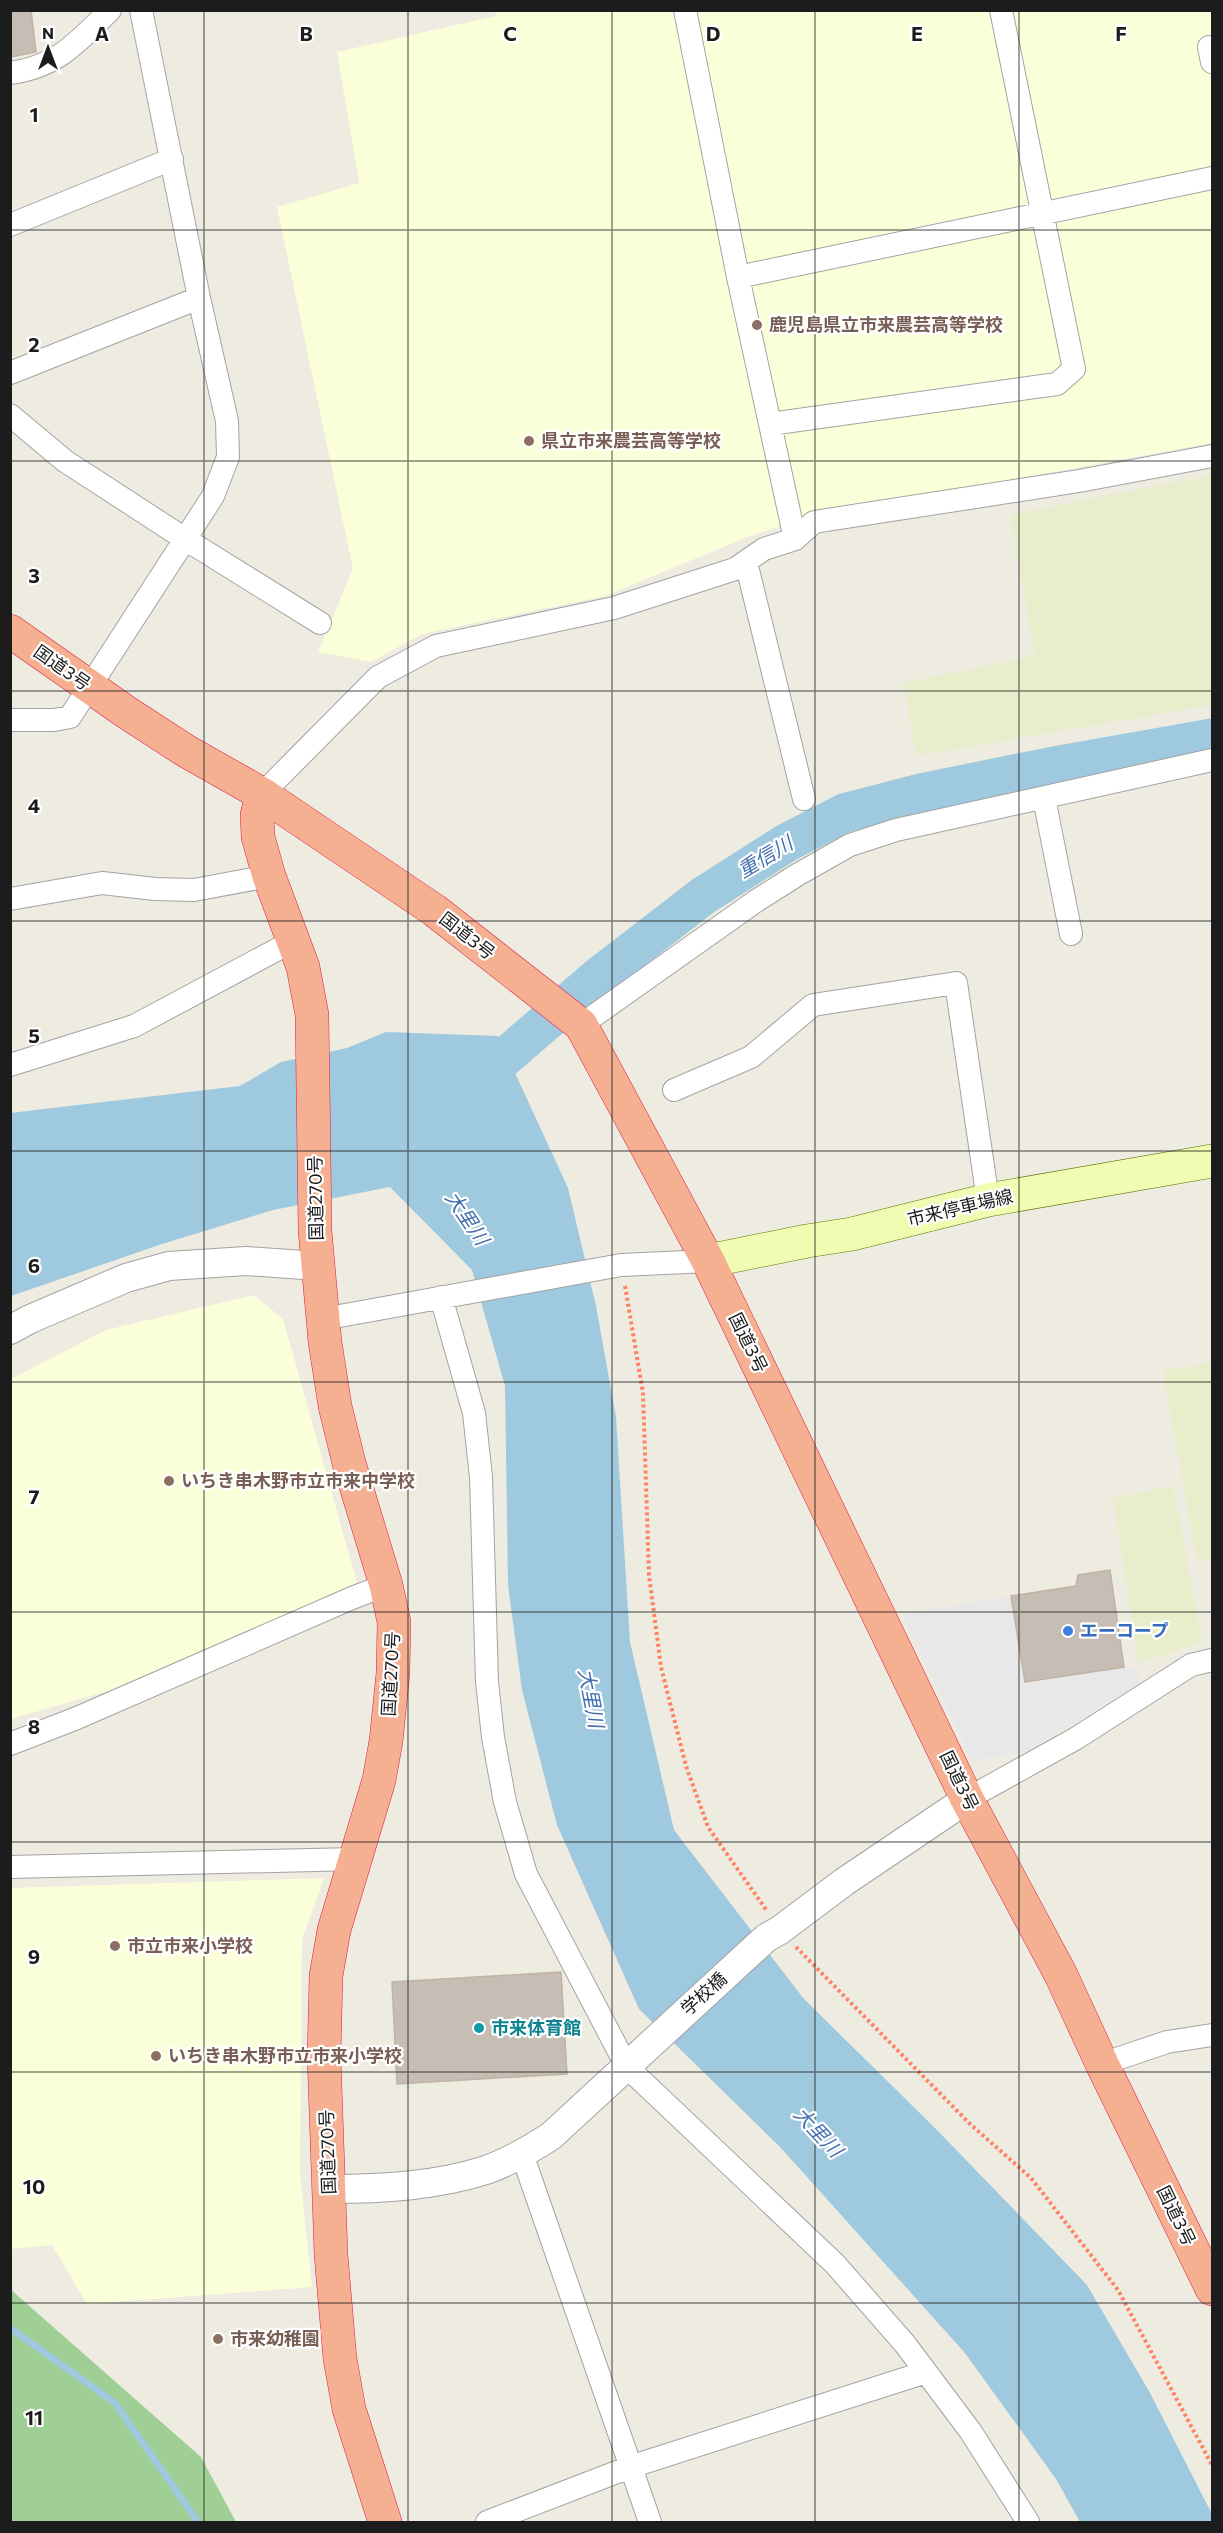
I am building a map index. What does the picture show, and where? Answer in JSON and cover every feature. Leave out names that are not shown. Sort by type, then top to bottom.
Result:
[{"type":"highway","name":"国道3号","points":[[10,632],[186,751],[262,794],[434,910],[581,1025],[624,1101],[708,1261],[967,1799],[1061,1975],[1212,2289]]},
{"type":"highway","name":"国道270号","points":[[262,794],[256,827],[269,876],[309,992],[313,1049],[315,1231],[323,1319],[335,1406],[349,1463],[386,1585],[394,1622],[394,1650],[386,1741],[379,1780],[334,1930],[326,1976],[324,2056],[334,2300],[349,2409],[385,2523]]},
{"type":"main road","name":"市来停車場線","points":[[708,1261],[852,1234],[988,1200],[1212,1161]]},
{"type":"street","points":[[10,73],[44,65],[68,52],[110,10]]},
{"type":"street","points":[[10,720],[54,720],[70,717],[213,496],[228,457],[227,421],[199,298],[141,10]]},
{"type":"street","points":[[685,10],[738,277],[795,539]]},
{"type":"street","points":[[770,424],[1057,384],[1074,369],[1040,213],[1001,10]]},
{"type":"street","points":[[10,225],[172,159]]},
{"type":"street","points":[[738,277],[1212,178]]},
{"type":"street","points":[[10,374],[199,298]]},
{"type":"street","points":[[10,415],[65,460],[185,539],[320,623]]},
{"type":"street","points":[[262,794],[378,677],[436,646],[614,608],[735,569],[764,549],[795,539],[814,522],[1079,481],[1212,456]]},
{"type":"street","points":[[746,562],[804,799]]},
{"type":"street","points":[[581,1025],[756,901],[850,845],[896,830],[1212,760]]},
{"type":"street","points":[[1044,798],[1071,934]]},
{"type":"street","points":[[10,899],[102,883],[156,889],[194,890],[269,876]]},
{"type":"street","points":[[10,1065],[134,1026],[293,941]]},
{"type":"street","points":[[674,1090],[751,1057],[813,1005],[956,983],[988,1200]]},
{"type":"street","points":[[10,1330],[30,1319],[126,1278],[169,1266],[246,1261],[318,1266]]},
{"type":"street","points":[[323,1319],[608,1268],[708,1261]]},
{"type":"street","points":[[446,1296],[474,1413],[481,1477],[487,1682],[493,1737],[505,1802],[526,1874],[634,2059],[835,2264],[905,2344],[970,2432],[1028,2523]]},
{"type":"street","points":[[10,1744],[77,1718],[386,1585]]},
{"type":"street","points":[[967,1799],[1075,1739],[1191,1665],[1212,1660]]},
{"type":"street","name":"学校橋","points":[[330,2189],[419,2184],[458,2178],[488,2169],[522,2154],[552,2136],[766,1938],[967,1799]]},
{"type":"street","points":[[10,1867],[357,1859]]},
{"type":"street","points":[[1102,2064],[1167,2042],[1212,2035]]},
{"type":"street","points":[[522,2154],[650,2523]]},
{"type":"street","points":[[487,2523],[630,2467],[926,2372]]},
{"type":"shaded area","name":"鹿児島県立市来農芸高等学校","points":[[495,11],[1212,11],[1212,443],[817,515],[750,536],[605,596],[422,634],[371,662],[318,652],[353,569],[277,207],[359,183],[337,52],[496,16]]},
{"type":"shaded area","points":[[1212,475],[1212,705],[916,756],[904,683],[1035,656],[1010,515]]},
{"type":"shaded area","name":"いちき串木野市立市来中学校","points":[[254,1295],[283,1319],[357,1583],[111,1690],[11,1719],[11,1379],[106,1330]]},
{"type":"shaded area","points":[[1212,1362],[1212,1558],[1197,1560],[1163,1371]]},
{"type":"shaded area","points":[[1173,1486],[1202,1642],[1139,1663],[1113,1498]]},
{"type":"shaded area","points":[[1011,1596],[1025,1682],[1124,1667],[1137,1669],[1139,1684],[1028,1750],[972,1761],[902,1614]]},
{"type":"shaded area","name":"いちき串木野市立市来小学校","points":[[324,1878],[302,1939],[300,2173],[312,2287],[87,2304],[52,2245],[11,2249],[11,1888]]},
{"type":"green space","points":[[10,2289],[201,2457],[236,2522],[11,2522]]},
{"type":"water","name":"大里川","points":[[386,1032],[498,1036],[568,1188],[596,1306],[616,1417],[630,1642],[674,1830],[804,1999],[935,2128],[1087,2285],[1150,2393],[1212,2514],[1212,2522],[1080,2522],[1056,2479],[965,2353],[781,2148],[639,2009],[557,1825],[522,1690],[508,1585],[505,1386],[472,1270],[390,1187],[273,1210],[162,1244],[11,1296],[10,1113],[240,1086],[281,1062],[347,1048]]},
{"type":"building","points":[[10,10],[31,10],[36,52],[10,57]]},
{"type":"building","name":"エーコープ","points":[[1110,1570],[1124,1667],[1025,1682],[1011,1596],[1076,1586],[1078,1575]]},
{"type":"building","name":"市来体育館","points":[[561,1972],[567,2074],[397,2084],[392,1982]]},
{"type":"waterway","name":"重信川","points":[[468,1089],[598,977],[703,896],[786,843],[844,813],[925,792],[1212,738]]},
{"type":"waterway","points":[[10,2328],[115,2403],[198,2522]]},
{"type":"place","name":"鹿児島県立市来農芸高等学校","points":[[757,325]]},
{"type":"place","name":"県立市来農芸高等学校","points":[[529,441]]},
{"type":"place","name":"いちき串木野市立市来中学校","points":[[169,1481]]},
{"type":"place","name":"エーコープ","points":[[1068,1631]]},
{"type":"place","name":"市立市来小学校","points":[[115,1946]]},
{"type":"place","name":"市来体育館","points":[[479,2028]]},
{"type":"place","name":"いちき串木野市立市来小学校","points":[[156,2056]]},
{"type":"place","name":"市来幼稚園","points":[[218,2339]]}]
